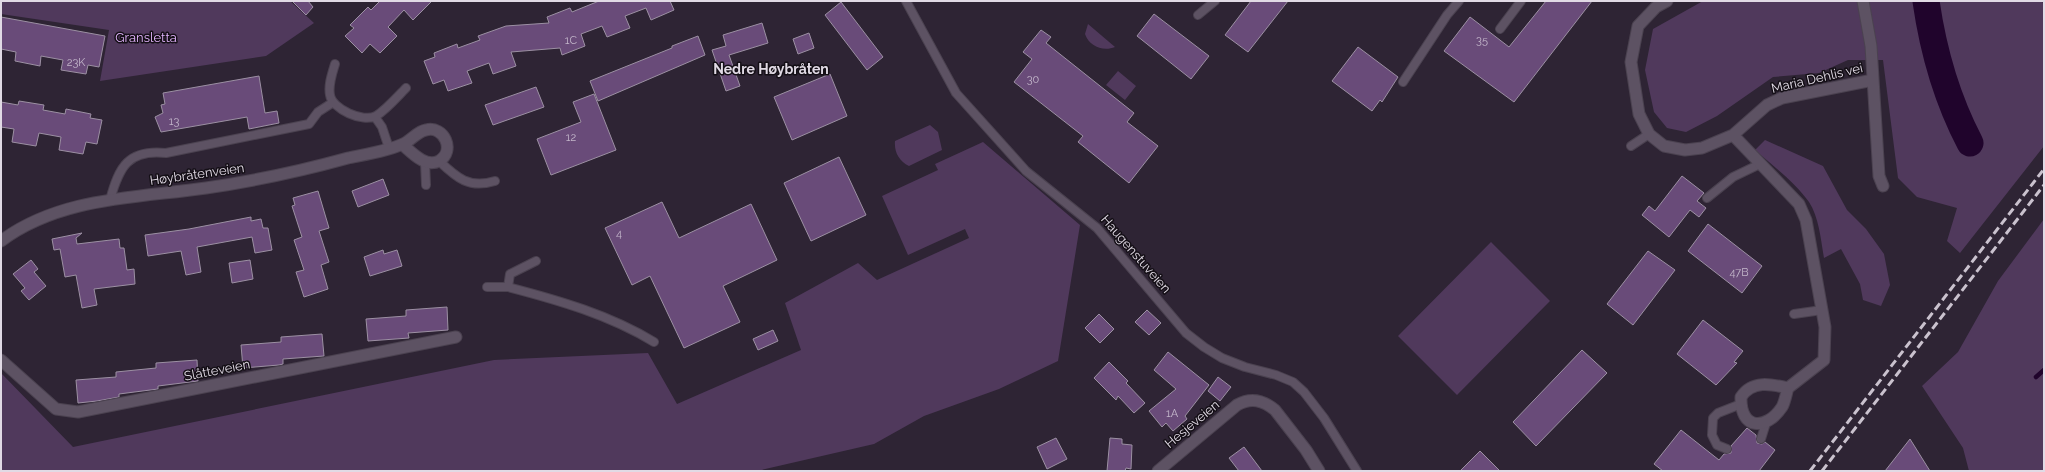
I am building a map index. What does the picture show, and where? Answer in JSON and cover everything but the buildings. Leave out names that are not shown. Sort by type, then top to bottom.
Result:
[{"type":"street","name":"Maria Dehlis vei","points":[[1667,1],[1656,7],[1638,26],[1631,62],[1639,114],[1649,134],[1664,146],[1685,150],[1702,148],[1733,134],[1767,104],[1777,100],[1873,80]]},
{"type":"street","name":"Maria Dehlis vei","points":[[1863,1],[1872,46],[1879,176],[1883,186]]},
{"type":"street","name":"Høybråtenveien","points":[[1,241],[32,221],[80,205],[259,179],[402,146],[425,130],[432,129],[444,136],[447,144],[444,157],[438,161]]},
{"type":"street","points":[[1733,134],[1798,204],[1806,220],[1825,328],[1824,360],[1788,388],[1783,406],[1772,419],[1766,423],[1752,423],[1743,413],[1741,404],[1742,397],[1751,386],[1761,384],[1788,388]]},
{"type":"street","points":[[402,146],[425,162],[438,161]]},
{"type":"street","name":"Slåtteveien","points":[[1,360],[56,409],[78,412],[456,337]]},
{"type":"street","name":"Hesjeveien","points":[[1158,471],[1227,412],[1246,400],[1261,401],[1276,410],[1306,450],[1318,471]]},
{"type":"lane","name":"Haugenstuveien","points":[[906,1],[956,93],[1026,171],[1097,228],[1186,333],[1204,347],[1234,363],[1276,375],[1293,382],[1304,392],[1324,418],[1357,471]]},
{"type":"lane","points":[[1198,15],[1215,1]]},
{"type":"lane","points":[[1403,82],[1447,14],[1459,1]]},
{"type":"lane","points":[[1500,29],[1517,2]]},
{"type":"lane","points":[[335,64],[331,77],[329,94],[332,103],[350,114],[375,117],[406,88]]},
{"type":"lane","points":[[110,200],[126,162],[144,153],[151,151],[166,153],[309,124],[318,112],[332,103]]},
{"type":"lane","points":[[375,117],[382,127],[389,148]]},
{"type":"lane","points":[[1631,146],[1649,134]]},
{"type":"lane","points":[[438,161],[452,174],[470,183],[482,185],[495,181]]},
{"type":"lane","points":[[425,162],[426,185]]},
{"type":"lane","points":[[1707,198],[1733,177],[1760,164]]},
{"type":"lane","points":[[508,287],[510,274],[536,261]]},
{"type":"lane","points":[[487,287],[508,287],[574,306],[634,330],[654,342]]},
{"type":"lane","points":[[1794,314],[1822,310]]},
{"type":"lane","points":[[1727,449],[1717,445],[1712,435],[1713,418],[1718,413],[1741,404]]},
{"type":"lane","points":[[1761,439],[1766,423]]},
{"type":"green space","name":"Gransletta","points":[[1,1],[290,1],[314,23],[266,56],[100,81],[109,30],[1,14]]},
{"type":"green space","points":[[1703,1],[2042,1],[2044,6],[2044,146],[1960,253],[1947,241],[1957,208],[1917,197],[1898,178],[1883,60],[1848,60],[1819,73],[1773,77],[1717,116],[1686,132],[1667,128],[1654,112],[1645,70],[1653,29]]},
{"type":"green space","points":[[1088,24],[1115,47],[1106,49],[1093,45],[1085,34]]},
{"type":"green space","points":[[1118,71],[1136,86],[1125,100],[1106,85]]},
{"type":"green space","points":[[930,125],[938,132],[942,150],[909,166],[902,162],[895,149],[895,141]]},
{"type":"green space","points":[[1765,140],[1823,166],[1847,210],[1866,229],[1884,254],[1890,285],[1881,306],[1863,300],[1860,284],[1841,249],[1824,258],[1817,222],[1809,202],[1791,181],[1755,150]]},
{"type":"green space","points":[[983,142],[1080,225],[1058,361],[999,389],[924,416],[874,444],[757,471],[1,471],[1,373],[73,447],[494,360],[648,353],[677,404],[801,350],[785,303],[858,263],[877,280],[969,238],[965,229],[908,255],[882,196],[938,170],[935,164]]},
{"type":"green space","points":[[2044,219],[2044,471],[1969,471],[1963,448],[1922,386],[1958,352],[1998,281]]},
{"type":"green space","points":[[1491,242],[1550,301],[1457,395],[1398,336]]},
{"type":"waterway","points":[[1926,1],[1942,74],[1954,109],[1970,143]]},
{"type":"waterway","points":[[2036,377],[2044,370]]},
{"type":"railway","points":[[1810,471],[2044,169]]},
{"type":"railway","points":[[1822,471],[2044,185]]},
{"type":"district","name":"Nedre Høybråten","points":[[771,69]]}]
